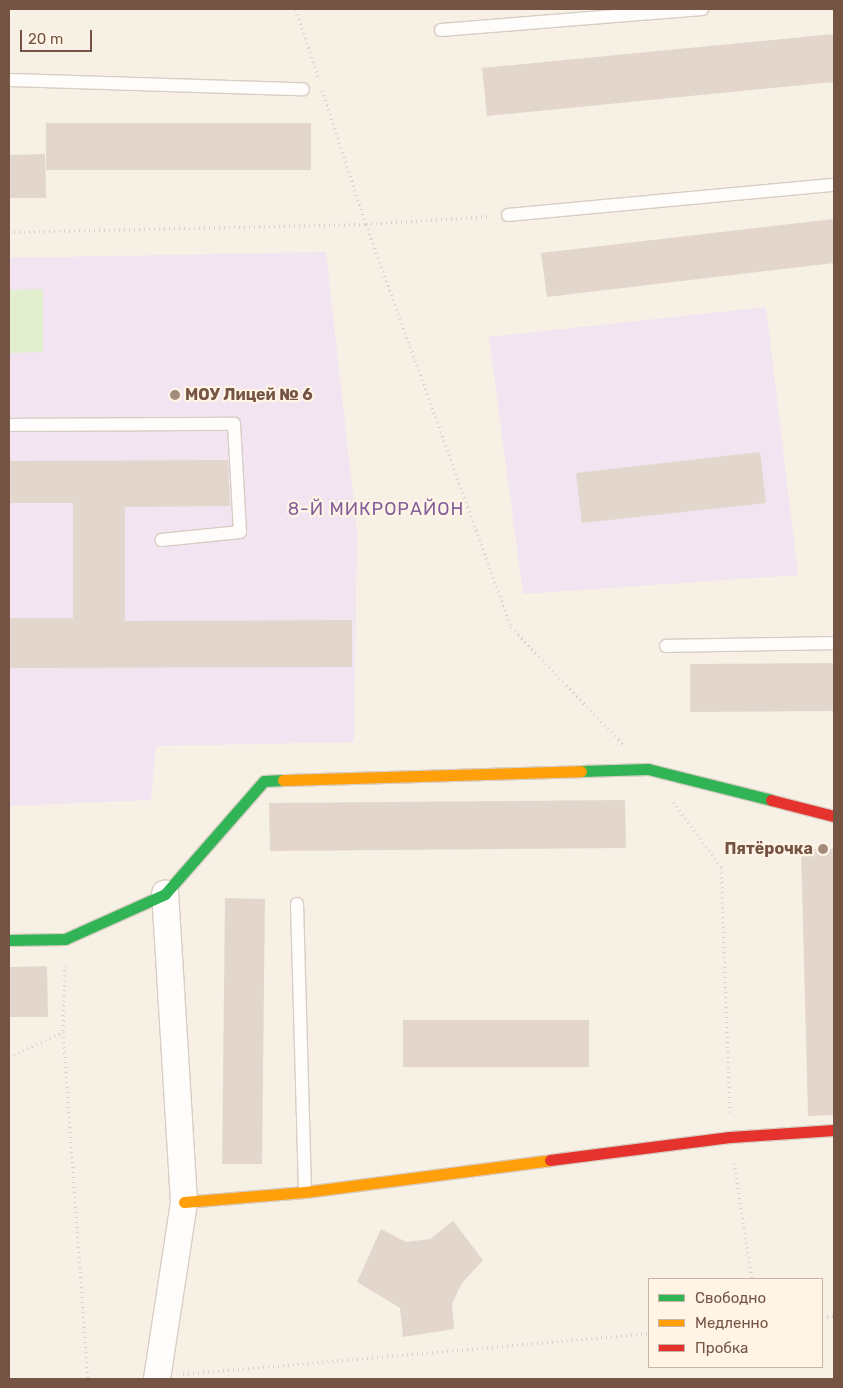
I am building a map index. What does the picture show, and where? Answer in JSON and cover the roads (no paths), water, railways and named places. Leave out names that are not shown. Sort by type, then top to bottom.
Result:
[{"type":"street","points":[[9,940],[65,939],[165,894],[264,780],[648,769],[834,816]]},
{"type":"street","points":[[159,1378],[184,1202],[165,894]]},
{"type":"street","points":[[184,1202],[306,1192],[730,1137],[834,1130]]},
{"type":"lane","points":[[442,30],[702,9]]},
{"type":"lane","points":[[9,80],[303,89]]},
{"type":"lane","points":[[508,215],[834,185]]},
{"type":"lane","points":[[9,425],[234,424],[240,532],[161,540]]},
{"type":"lane","points":[[666,646],[834,643]]},
{"type":"lane","points":[[297,904],[306,1192]]},
{"type":"place","name":"МОУ Лицей № 6","points":[[175,395]]},
{"type":"place","name":"Пятёрочка","points":[[823,849]]},
{"type":"district","name":"8-Й МИКРОРАЙОН","points":[[376,509]]}]
